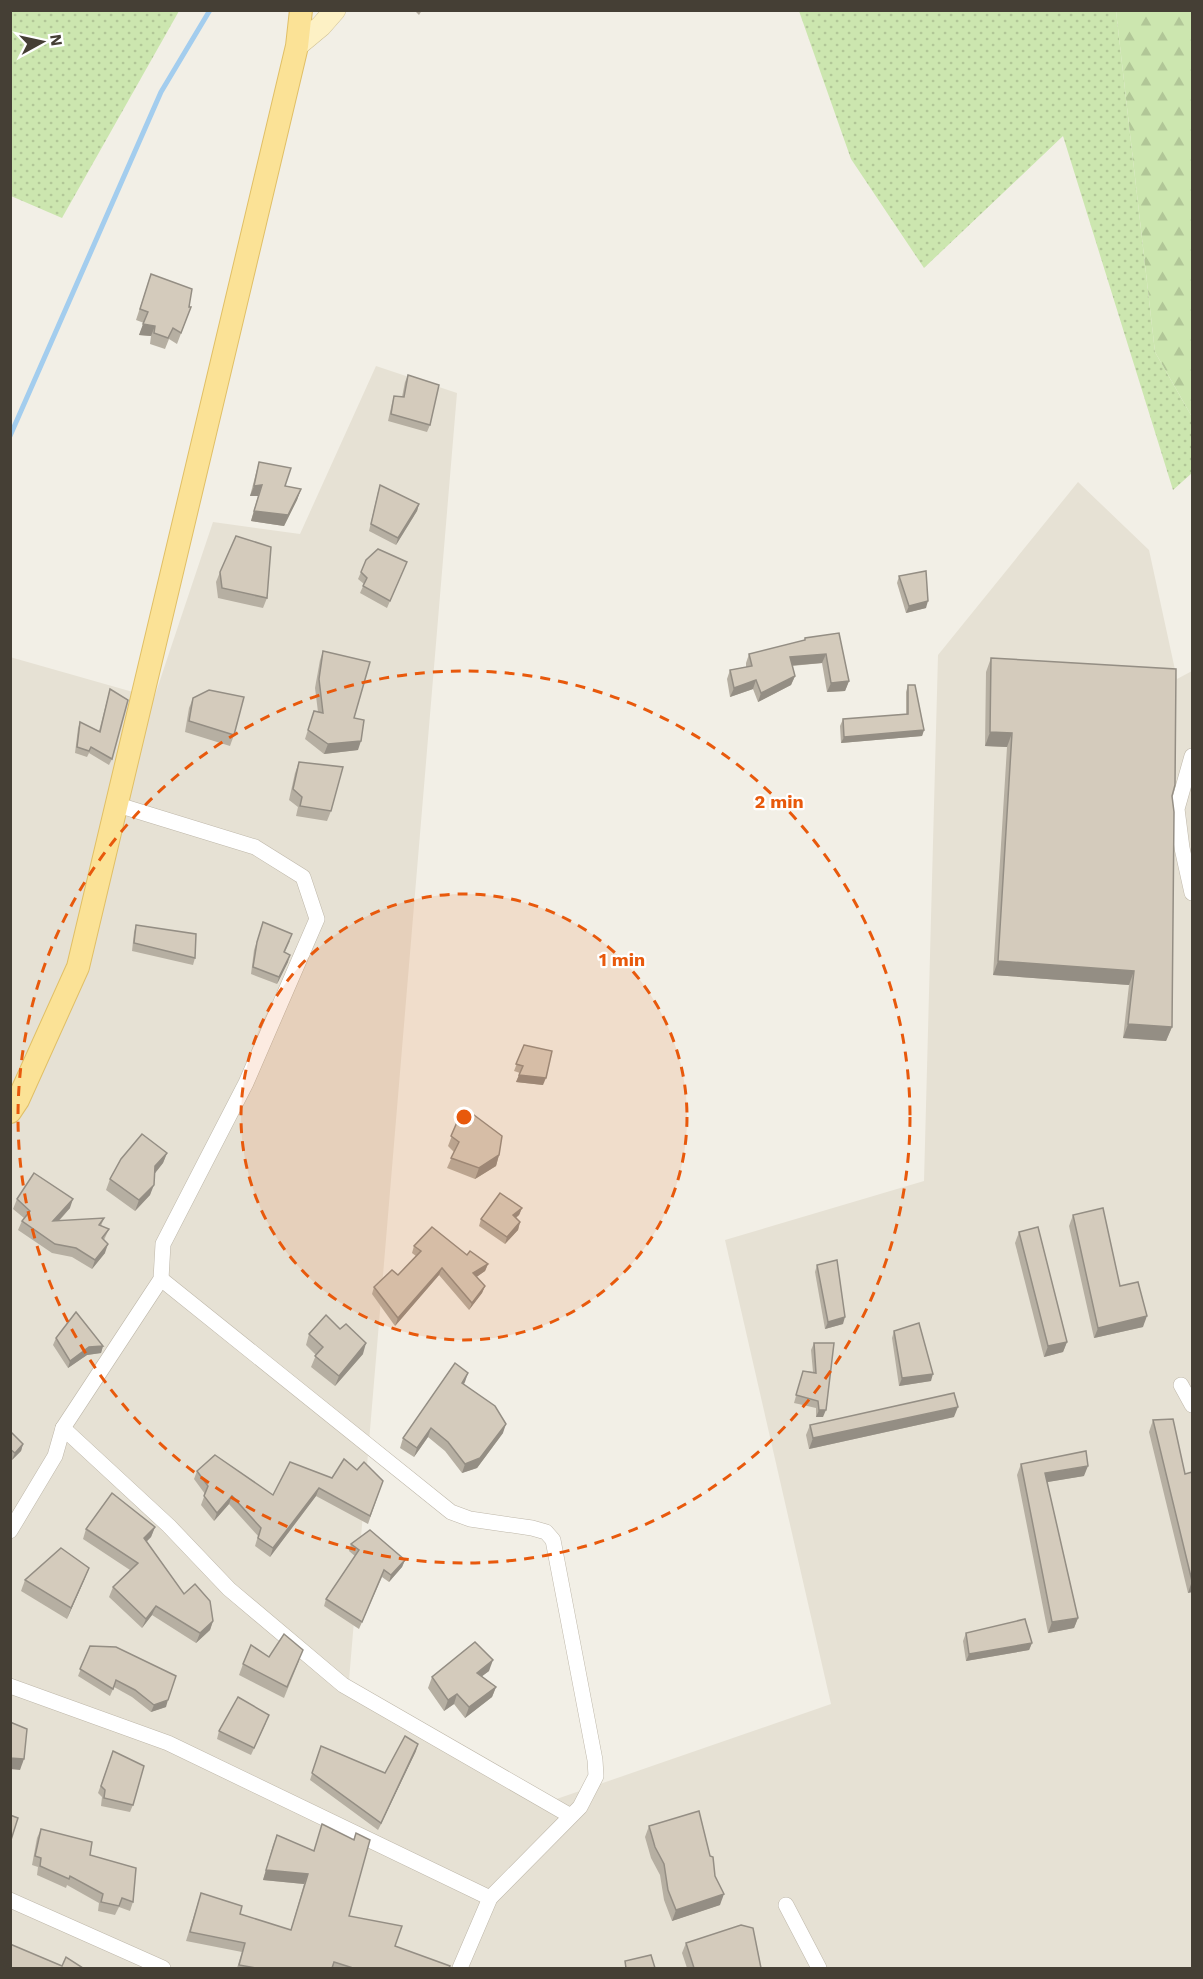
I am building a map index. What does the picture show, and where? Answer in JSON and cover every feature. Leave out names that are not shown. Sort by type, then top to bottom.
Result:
[{"type":"main road","points":[[10,1112],[18,1100],[78,968],[297,46],[301,10]]},
{"type":"main road","points":[[297,46],[321,26],[335,10]]},
{"type":"street","points":[[1192,756],[1177,809],[1182,848],[1192,893]]},
{"type":"street","points":[[10,1531],[55,1456],[63,1428],[161,1279],[163,1244],[246,1083],[317,919],[303,877],[255,847],[117,805]]},
{"type":"street","points":[[161,1279],[451,1512],[470,1519],[532,1528],[546,1532],[554,1540],[595,1760],[596,1776],[580,1807],[569,1815],[490,1898],[460,1968]]},
{"type":"street","points":[[1181,1385],[1192,1405]]},
{"type":"street","points":[[63,1428],[169,1526],[229,1589],[343,1685],[569,1815]]},
{"type":"street","points":[[10,1686],[168,1743],[490,1898]]},
{"type":"street","points":[[10,1900],[163,1968]]},
{"type":"street","points":[[786,1905],[819,1968]]},
{"type":"shaded area","points":[[376,366],[457,393],[348,1692],[545,1803],[831,1704],[725,1240],[924,1181],[938,655],[1078,482],[1149,550],[1177,679],[1192,671],[1192,1968],[11,1968],[10,657],[154,698],[213,522],[300,534]]},
{"type":"green space","points":[[11,10],[179,11],[62,218],[11,196]]},
{"type":"green space","points":[[799,11],[1116,11],[1155,352],[1192,417],[1192,473],[1173,490],[1063,136],[924,268],[851,159]]},
{"type":"green space","points":[[1116,11],[1192,11],[1192,417],[1155,352]]},
{"type":"building","points":[[151,274],[192,289],[189,307],[191,307],[181,333],[173,328],[168,338],[154,333],[155,326],[143,324],[148,312],[140,309]]},
{"type":"building","points":[[408,375],[439,385],[430,425],[391,414],[394,396],[404,397]]},
{"type":"building","points":[[259,462],[291,468],[285,486],[301,489],[288,515],[254,511],[262,485],[254,486]]},
{"type":"building","points":[[380,485],[419,504],[398,538],[371,524]]},
{"type":"building","points":[[236,536],[271,547],[267,598],[222,588],[220,572]]},
{"type":"building","points":[[378,549],[407,562],[390,601],[363,586],[367,578],[361,572],[366,560]]},
{"type":"building","points":[[926,571],[928,601],[909,606],[899,576]]},
{"type":"building","points":[[839,633],[849,681],[831,683],[826,654],[790,657],[795,676],[761,693],[756,680],[734,688],[730,670],[752,666],[749,654],[805,640],[805,638]]},
{"type":"building","points":[[323,651],[370,662],[354,718],[364,720],[361,741],[328,744],[308,730],[314,711],[323,713],[319,679]]},
{"type":"building","points":[[991,658],[1176,669],[1175,785],[1172,796],[1174,812],[1172,1027],[1128,1024],[1134,971],[998,961],[1012,733],[990,732]]},
{"type":"building","points":[[908,685],[915,685],[924,730],[844,737],[843,719],[908,714]]},
{"type":"building","points":[[110,689],[128,700],[112,759],[91,747],[89,751],[77,747],[80,722],[100,732]]},
{"type":"building","points":[[209,690],[244,697],[234,735],[189,721],[193,698]]},
{"type":"building","points":[[299,762],[343,767],[331,811],[300,806],[302,797],[293,789]]},
{"type":"building","points":[[263,922],[292,934],[284,952],[290,955],[279,977],[253,967]]},
{"type":"building","points":[[136,925],[196,934],[195,958],[134,943]]},
{"type":"building","points":[[524,1045],[552,1051],[546,1078],[519,1075],[523,1066],[516,1064]]},
{"type":"building","points":[[470,1112],[502,1136],[499,1155],[479,1168],[451,1158],[459,1142],[451,1136],[458,1120],[465,1122]]},
{"type":"building","points":[[142,1134],[167,1153],[155,1166],[154,1185],[139,1200],[110,1179],[121,1159]]},
{"type":"building","points":[[34,1173],[73,1199],[53,1221],[104,1218],[99,1225],[109,1229],[102,1238],[108,1244],[95,1260],[76,1248],[55,1244],[22,1221],[30,1211],[17,1199]]},
{"type":"building","points":[[500,1193],[522,1208],[513,1215],[520,1222],[507,1237],[481,1219]]},
{"type":"building","points":[[1103,1208],[1120,1286],[1138,1282],[1147,1316],[1098,1328],[1073,1215]]},
{"type":"building","points":[[432,1227],[467,1255],[470,1251],[488,1264],[473,1273],[485,1286],[472,1303],[442,1268],[398,1318],[374,1287],[392,1270],[398,1275],[421,1251],[414,1246]]},
{"type":"building","points":[[1038,1227],[1067,1342],[1048,1346],[1019,1232]]},
{"type":"building","points":[[837,1260],[845,1317],[828,1322],[817,1265]]},
{"type":"building","points":[[76,1312],[103,1346],[89,1347],[70,1361],[56,1338]]},
{"type":"building","points":[[326,1315],[340,1329],[346,1324],[366,1343],[339,1376],[315,1356],[323,1347],[309,1334]]},
{"type":"building","points":[[919,1323],[933,1374],[902,1378],[894,1331]]},
{"type":"building","points":[[814,1343],[834,1343],[826,1410],[819,1410],[818,1401],[796,1395],[803,1371],[816,1373]]},
{"type":"building","points":[[455,1363],[468,1373],[462,1383],[495,1406],[506,1424],[480,1458],[465,1464],[448,1442],[431,1428],[417,1448],[403,1438]]},
{"type":"building","points":[[954,1393],[958,1407],[813,1438],[810,1425]]},
{"type":"building","points":[[1173,1419],[1185,1474],[1192,1472],[1192,1581],[1153,1420]]},
{"type":"building","points":[[10,1431],[23,1444],[15,1453],[10,1449]]},
{"type":"building","points":[[1086,1451],[1088,1466],[1045,1473],[1078,1618],[1052,1622],[1021,1464]]},
{"type":"building","points":[[215,1455],[273,1495],[290,1462],[332,1478],[344,1459],[357,1470],[364,1462],[383,1481],[370,1516],[319,1488],[273,1548],[258,1538],[261,1528],[232,1496],[217,1513],[204,1496],[208,1486],[197,1471]]},
{"type":"building","points":[[112,1493],[155,1527],[144,1538],[184,1594],[195,1584],[210,1601],[213,1621],[200,1633],[156,1606],[146,1619],[113,1587],[138,1563],[86,1529]]},
{"type":"building","points":[[370,1530],[405,1560],[391,1575],[384,1570],[362,1622],[326,1599],[359,1550],[351,1544]]},
{"type":"building","points":[[61,1548],[89,1568],[71,1608],[25,1580]]},
{"type":"building","points":[[1025,1619],[1032,1643],[969,1654],[966,1633]]},
{"type":"building","points":[[284,1634],[303,1650],[287,1687],[243,1664],[251,1645],[269,1657]]},
{"type":"building","points":[[475,1642],[493,1660],[477,1673],[496,1687],[469,1707],[457,1694],[448,1700],[432,1677]]},
{"type":"building","points":[[90,1646],[116,1647],[176,1676],[168,1700],[154,1705],[135,1690],[116,1680],[113,1689],[80,1669]]},
{"type":"building","points":[[238,1697],[269,1715],[254,1748],[219,1731]]},
{"type":"building","points":[[10,1722],[27,1729],[24,1759],[10,1758]]},
{"type":"building","points":[[405,1736],[418,1744],[381,1823],[312,1773],[321,1746],[385,1773]]},
{"type":"building","points":[[113,1751],[144,1766],[133,1805],[104,1798],[105,1790],[101,1786]]},
{"type":"building","points":[[699,1811],[710,1856],[713,1857],[715,1876],[724,1894],[676,1910],[668,1890],[664,1864],[655,1847],[649,1826]]},
{"type":"building","points":[[10,1815],[18,1818],[10,1843]]},
{"type":"building","points":[[322,1824],[354,1840],[356,1833],[370,1840],[349,1916],[402,1926],[395,1946],[450,1966],[449,1968],[353,1968],[334,1962],[332,1968],[256,1968],[239,1965],[245,1943],[190,1932],[201,1893],[242,1906],[240,1914],[291,1930],[308,1874],[266,1870],[277,1835],[314,1851]]},
{"type":"building","points":[[41,1829],[92,1842],[90,1855],[136,1868],[133,1902],[122,1898],[119,1906],[101,1902],[103,1894],[70,1876],[69,1879],[40,1866],[41,1858],[35,1856]]},
{"type":"building","points":[[741,1925],[753,1928],[761,1968],[694,1968],[686,1943]]},
{"type":"building","points":[[10,1944],[62,1966],[66,1957],[83,1968],[10,1968]]},
{"type":"building","points":[[651,1955],[655,1968],[626,1968],[625,1961]]},
{"type":"waterway","points":[[10,436],[161,92],[210,10]]}]
